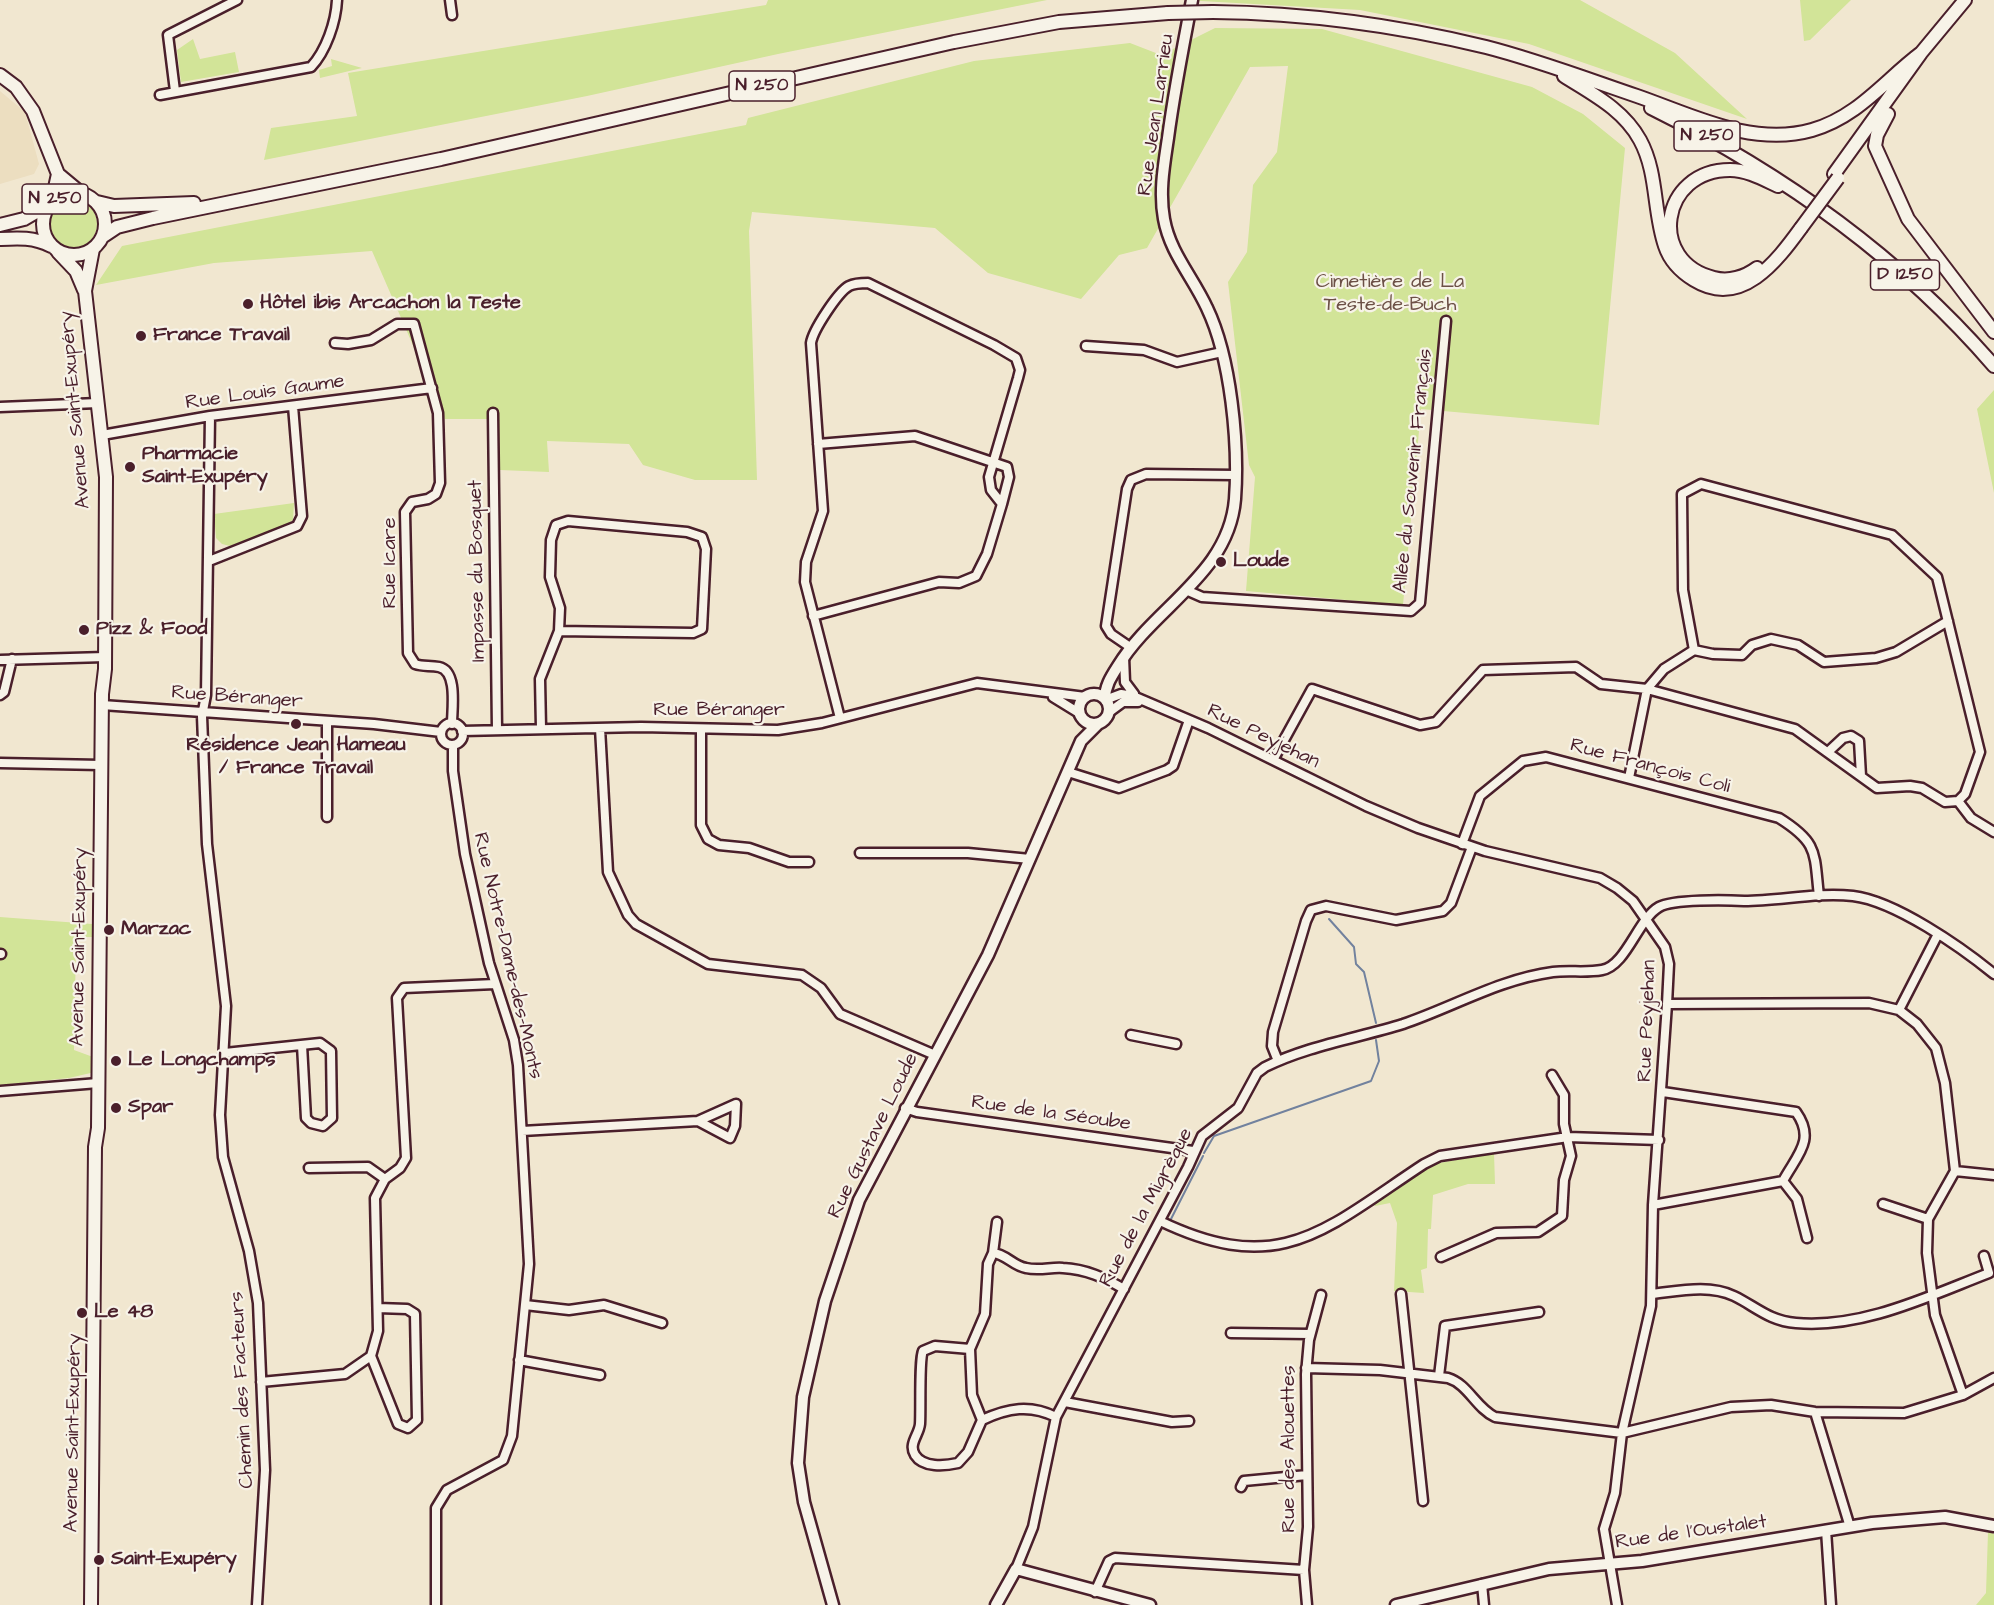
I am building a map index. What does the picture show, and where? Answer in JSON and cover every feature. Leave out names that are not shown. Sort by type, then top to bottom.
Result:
[{"type":"main road","points":[[1547,66],[1618,112],[1639,138],[1647,155],[1653,178],[1658,216],[1666,249],[1681,272],[1697,282],[1719,289],[1753,280],[1768,269],[1922,53],[1965,0]]},
{"type":"main road","name":"N 250","points":[[0,238],[24,238],[76,255],[93,249],[102,237],[117,227],[225,202],[441,159],[954,42],[1059,22],[1213,12],[1266,13],[1371,24],[1487,48],[1547,66],[1604,85],[1710,138],[1766,171],[1802,198]]},
{"type":"main road","points":[[1949,20],[1888,114],[1877,135],[1875,146],[1908,219],[1994,332]]},
{"type":"main road","points":[[1604,85],[1715,125],[1751,133],[1784,135],[1812,130],[1862,106],[1904,66],[1922,53]]},
{"type":"main road","points":[[0,75],[16,87],[33,111],[58,174],[82,194]]},
{"type":"main road","points":[[1836,176],[1888,114]]},
{"type":"main road","points":[[1799,226],[1764,263],[1750,273],[1720,280],[1692,269],[1679,256],[1671,238],[1670,220],[1672,207],[1687,185],[1699,176],[1713,171],[1731,170],[1750,173],[1802,198]]},
{"type":"main road","points":[[50,203],[58,174]]},
{"type":"main road","name":"N 250","points":[[0,225],[24,219],[66,194],[82,194],[97,202],[133,206],[225,202]]},
{"type":"main road","name":"D 1250","points":[[1802,198],[1897,267],[1994,366]]},
{"type":"main road","name":"N 250","points":[[97,202],[105,219],[102,237]]},
{"type":"main road","name":"N 250","points":[[50,203],[42,221],[43,230],[55,249]]},
{"type":"main road","name":"Avenue Saint-Exupéry","points":[[55,249],[72,266],[85,291]]},
{"type":"main road","name":"Avenue Saint-Exupéry","points":[[91,1605],[95,1147],[98,1083],[102,705],[105,657],[106,477],[85,291],[93,249]]},
{"type":"street","points":[[175,91],[168,34],[237,0]]},
{"type":"street","points":[[160,95],[311,67],[320,57],[337,0]]},
{"type":"street","points":[[450,0],[452,15]]},
{"type":"street","name":"Rue Jean Larrieu","points":[[1086,697],[1108,681],[1127,652],[1210,565],[1225,537],[1234,504],[1231,409],[1222,352],[1207,307],[1171,244],[1162,210],[1162,183],[1171,119],[1192,0]]},
{"type":"street","points":[[840,718],[804,573],[822,511],[812,338],[843,290],[856,283],[868,283],[1016,358],[1020,370],[988,484],[1002,504]]},
{"type":"street","name":"Allée du Souvenir Français","points":[[1186,590],[1202,597],[1411,611],[1420,603],[1446,321]]},
{"type":"street","name":"Rue Icare","points":[[335,343],[348,345],[371,340],[397,324],[414,324],[432,388],[439,427],[439,489],[432,498],[412,502],[405,517],[408,653],[415,664],[439,667],[448,673],[451,681],[452,723]]},
{"type":"street","points":[[1086,346],[1144,350],[1177,362],[1222,352]]},
{"type":"street","name":"Rue Louis Gaume","points":[[102,435],[210,416],[432,388]]},
{"type":"street","points":[[0,407],[98,403]]},
{"type":"street","points":[[209,561],[297,526],[302,516],[293,406]]},
{"type":"street","name":"Impasse du Bosquet","points":[[493,413],[497,729]]},
{"type":"street","name":"Chemin des Facteurs","points":[[210,416],[209,561],[204,712],[207,844],[226,1006],[220,1115],[223,1157],[249,1251],[258,1303],[265,1481],[257,1605]]},
{"type":"street","points":[[813,616],[939,582],[959,583],[976,576],[987,554],[1009,472],[1002,464],[915,436],[818,444]]},
{"type":"street","points":[[1127,652],[1106,626],[1128,484],[1135,476],[1146,474],[1234,475]]},
{"type":"street","points":[[1273,760],[1307,695],[1312,690],[1420,725],[1436,722],[1483,670],[1576,668],[1601,684],[1647,689],[1795,729],[1877,788],[1910,786],[1922,788],[1945,802],[1958,801],[1965,794],[1980,752],[1937,577],[1892,535],[1701,484],[1682,494],[1683,590],[1694,650]]},
{"type":"street","points":[[541,728],[540,679],[559,631],[560,608],[550,577],[551,540],[556,525],[568,521],[687,532],[702,537],[706,549],[702,629],[693,633],[559,631]]},
{"type":"street","points":[[1629,778],[1647,689],[1664,669],[1694,650],[1713,654],[1742,655],[1752,645],[1771,639],[1798,645],[1824,662],[1876,658],[1896,652],[1948,621]]},
{"type":"street","name":"Rue Peyjehan","points":[[1127,652],[1127,688],[1150,704]]},
{"type":"street","points":[[0,660],[105,657]]},
{"type":"street","points":[[0,695],[4,692],[12,659]]},
{"type":"street","name":"Rue Jean Larrieu","points":[[1105,699],[1108,681]]},
{"type":"street","name":"Rue Béranger","points":[[462,731],[541,728],[769,731],[840,718],[976,683],[1086,697]]},
{"type":"street","name":"Rue Béranger","points":[[1041,692],[1067,703],[1080,716]]},
{"type":"street","points":[[1096,694],[1105,699],[1108,712],[1099,723],[1089,723],[1080,716],[1080,704],[1086,697],[1096,694]]},
{"type":"street","name":"Rue Peyjehan","points":[[1105,699],[1126,694],[1189,720],[1388,816],[1462,844],[1600,878],[1624,893],[1647,920],[1668,955],[1663,1092],[1653,1205],[1652,1294],[1647,1335],[1622,1433],[1615,1493],[1604,1529],[1617,1605]]},
{"type":"street","name":"Rue Peyjehan","points":[[1108,712],[1126,701],[1150,704]]},
{"type":"street","name":"Rue Béranger","points":[[102,705],[327,721],[441,732]]},
{"type":"street","name":"Rue Gustave Loude","points":[[1080,716],[1082,741]]},
{"type":"street","points":[[1068,772],[1119,788],[1167,770],[1173,766],[1189,720]]},
{"type":"street","points":[[327,721],[327,817]]},
{"type":"street","points":[[452,723],[462,731],[461,739],[453,745],[444,741],[441,732],[444,726],[452,723]]},
{"type":"street","name":"Rue Gustave Loude","points":[[833,1605],[801,1488],[798,1448],[803,1397],[825,1301],[859,1200],[905,1108],[988,955],[1082,741],[1099,723]]},
{"type":"street","points":[[600,728],[608,872],[628,915],[636,924],[708,964],[802,975],[821,988],[840,1014],[935,1055]]},
{"type":"street","points":[[701,729],[701,825],[708,839],[719,845],[749,848],[789,862],[809,862]]},
{"type":"street","points":[[1828,752],[1843,738],[1851,736],[1859,741],[1861,776]]},
{"type":"street","name":"Rue Notre-Dame-des-Monts","points":[[436,1605],[436,1508],[447,1490],[502,1461],[512,1436],[529,1264],[521,1084],[517,1056],[495,984],[465,854],[453,771],[453,745]]},
{"type":"street","name":"Rue François Coli","points":[[1462,844],[1480,796],[1523,761],[1546,757],[1779,818],[1800,831],[1814,849],[1819,896]]},
{"type":"street","points":[[0,763],[101,765]]},
{"type":"street","points":[[1958,801],[1971,818],[1994,832]]},
{"type":"street","points":[[1278,1061],[1271,1040],[1311,910],[1326,906],[1396,920],[1443,910],[1451,903],[1472,847]]},
{"type":"street","points":[[860,853],[968,853],[1030,859]]},
{"type":"street","points":[[1647,920],[1657,908],[1666,905],[1819,896],[1865,898],[1938,933],[1994,974]]},
{"type":"street","name":"Rue de la Migrèque","points":[[996,1605],[1016,1569],[1036,1518],[1056,1417],[1188,1167],[1193,1151],[1202,1136],[1238,1108],[1257,1073],[1278,1061],[1404,1023],[1508,983],[1552,972],[1605,970],[1618,960],[1647,920]]},
{"type":"street","points":[[1899,1010],[1938,933]]},
{"type":"street","points":[[378,1308],[407,1309],[415,1314],[417,1420],[408,1428],[398,1424],[371,1356],[378,1331],[375,1198],[385,1179],[400,1168],[406,1158],[397,998],[404,988],[495,984]]},
{"type":"street","points":[[1667,1004],[1869,1003],[1899,1010],[1917,1024],[1936,1048],[1945,1083],[1955,1171],[1928,1219],[1927,1253],[1935,1315],[1963,1395]]},
{"type":"street","points":[[1131,1035],[1176,1044]]},
{"type":"street","points":[[225,1053],[320,1043],[331,1051],[332,1119],[323,1126],[311,1123],[306,1118],[302,1045]]},
{"type":"street","points":[[1441,1257],[1496,1233],[1538,1232],[1560,1220],[1563,1211],[1564,1180],[1571,1156],[1564,1124],[1564,1095],[1552,1075]]},
{"type":"street","points":[[0,1091],[98,1083]]},
{"type":"street","points":[[1653,1205],[1782,1180],[1807,1137],[1806,1125],[1796,1112],[1663,1092]]},
{"type":"street","points":[[522,1131],[698,1121],[736,1104],[735,1126],[730,1138],[698,1121]]},
{"type":"street","name":"Rue de la Séoube","points":[[905,1108],[917,1112],[1193,1151]]},
{"type":"street","points":[[1160,1221],[1193,1237],[1214,1242],[1251,1247],[1281,1246],[1295,1243],[1329,1227],[1424,1164],[1440,1156],[1568,1137],[1659,1140]]},
{"type":"street","points":[[309,1168],[368,1167],[385,1179]]},
{"type":"street","points":[[1955,1171],[1994,1175]]},
{"type":"street","points":[[1782,1180],[1797,1199],[1807,1238]]},
{"type":"street","points":[[1882,1204],[1928,1219]]},
{"type":"street","points":[[982,1420],[972,1395],[970,1349],[983,1324],[988,1264],[993,1253],[997,1222]]},
{"type":"street","points":[[993,1253],[1001,1254],[1013,1264],[1026,1268],[1061,1268],[1093,1274],[1124,1289]]},
{"type":"street","points":[[1652,1294],[1710,1288],[1733,1295],[1761,1314],[1795,1323],[1843,1322],[1932,1295],[1989,1273],[1984,1256]]},
{"type":"street","points":[[1401,1294],[1423,1501]]},
{"type":"street","name":"Rue des Alouettes","points":[[1307,1605],[1304,1570],[1308,1527],[1306,1368],[1310,1334],[1321,1295]]},
{"type":"street","points":[[525,1305],[569,1310],[604,1305],[662,1323]]},
{"type":"street","points":[[1439,1376],[1445,1326],[1539,1311]]},
{"type":"street","points":[[1231,1333],[1310,1334]]},
{"type":"street","points":[[970,1349],[935,1346],[923,1350],[920,1360],[922,1398],[919,1431],[912,1442],[915,1455],[925,1463],[958,1463],[965,1456],[982,1420],[1010,1409],[1040,1410],[1056,1417]]},
{"type":"street","points":[[261,1382],[345,1374],[371,1356]]},
{"type":"street","points":[[519,1360],[600,1375]]},
{"type":"street","points":[[1306,1368],[1439,1376],[1458,1382],[1482,1410],[1495,1417],[1622,1433],[1731,1407],[1771,1405],[1815,1412],[1904,1413],[1963,1395],[1994,1378]]},
{"type":"street","points":[[1065,1402],[1172,1422],[1189,1421]]},
{"type":"street","points":[[1815,1412],[1850,1527]]},
{"type":"street","points":[[1241,1487],[1244,1481],[1307,1475]]},
{"type":"street","name":"Rue de l'Oustalet","points":[[1396,1605],[1549,1569],[1642,1561],[1826,1530],[1945,1517],[1994,1526]]},
{"type":"street","points":[[1826,1530],[1832,1605]]},
{"type":"street","points":[[1095,1592],[1109,1561],[1115,1558],[1304,1570]]},
{"type":"street","points":[[1016,1569],[1150,1605]]},
{"type":"street","points":[[1482,1584],[1484,1605]]},
{"type":"shaded area","points":[[0,91],[25,112],[39,164],[34,174],[0,184]]},
{"type":"green space","points":[[768,0],[1047,0],[778,54],[587,96],[264,160],[271,128],[357,116],[348,73],[766,5]]},
{"type":"green space","points":[[1183,0],[1580,0],[1675,53],[1747,119],[1529,44],[1360,10]]},
{"type":"green space","points":[[1800,0],[1851,0],[1810,40],[1804,41]]},
{"type":"green space","name":"Cimetière de La Teste-de-Buch","points":[[1215,28],[1322,29],[1532,87],[1583,114],[1625,148],[1599,425],[1421,409],[1403,605],[1246,591],[1255,477],[1249,465],[1228,282],[1247,252],[1253,185],[1277,152],[1288,66],[1250,67],[1147,248],[1119,255],[1081,299],[988,273],[935,228],[752,212],[749,231],[757,480],[695,480],[643,465],[629,444],[547,441],[549,472],[500,470],[496,419],[445,419],[372,251],[214,263],[96,285],[122,246],[746,125],[748,118],[974,61],[1130,43],[1161,55]]},
{"type":"green space","points":[[193,39],[200,59],[235,52],[239,72],[181,82],[177,50]]},
{"type":"green space","points":[[331,59],[362,68],[320,78],[319,70],[332,66]]},
{"type":"green space","points":[[68,200],[78,200],[93,210],[97,224],[96,233],[87,244],[78,248],[68,248],[53,238],[49,229],[49,219],[59,204]]},
{"type":"green space","points":[[1994,390],[1994,493],[1977,409]]},
{"type":"green space","points":[[294,503],[293,520],[284,526],[230,546],[222,544],[216,538],[214,514]]},
{"type":"green space","points":[[0,917],[92,924],[92,937],[84,937],[76,943],[74,1050],[93,1057],[95,1072],[69,1078],[0,1085]]},
{"type":"green space","points":[[1494,1153],[1495,1184],[1468,1184],[1433,1195],[1431,1229],[1428,1229],[1427,1268],[1421,1270],[1424,1293],[1394,1291],[1397,1223],[1390,1203],[1375,1206],[1373,1203],[1434,1164]]},
{"type":"green space","points":[[1988,1532],[1994,1534],[1994,1605],[1976,1605],[1986,1593]]},
{"type":"waterway","points":[[1329,919],[1354,947],[1356,964],[1364,972],[1376,1023]]},
{"type":"waterway","points":[[1204,1153],[1214,1136],[1371,1081],[1379,1061],[1376,1040]]},
{"type":"waterway","points":[[1171,1219],[1203,1156]]},
{"type":"place","name":"Hôtel ibis Arcachon la Teste","points":[[248,304]]},
{"type":"place","name":"France Travail","points":[[141,336]]},
{"type":"place","name":"Pharmacie Saint-Exupéry","points":[[130,467]]},
{"type":"place","name":"Loude","points":[[1221,562]]},
{"type":"place","name":"Pizz & Food","points":[[84,630]]},
{"type":"place","name":"Résidence Jean Hameau / France Travail","points":[[296,724]]},
{"type":"place","name":"Marzac","points":[[109,930]]},
{"type":"place","name":"Le Longchamps","points":[[116,1061]]},
{"type":"place","name":"Spar","points":[[116,1108]]},
{"type":"place","name":"Le 48","points":[[82,1313]]},
{"type":"place","name":"Saint-Exupéry","points":[[99,1560]]}]
